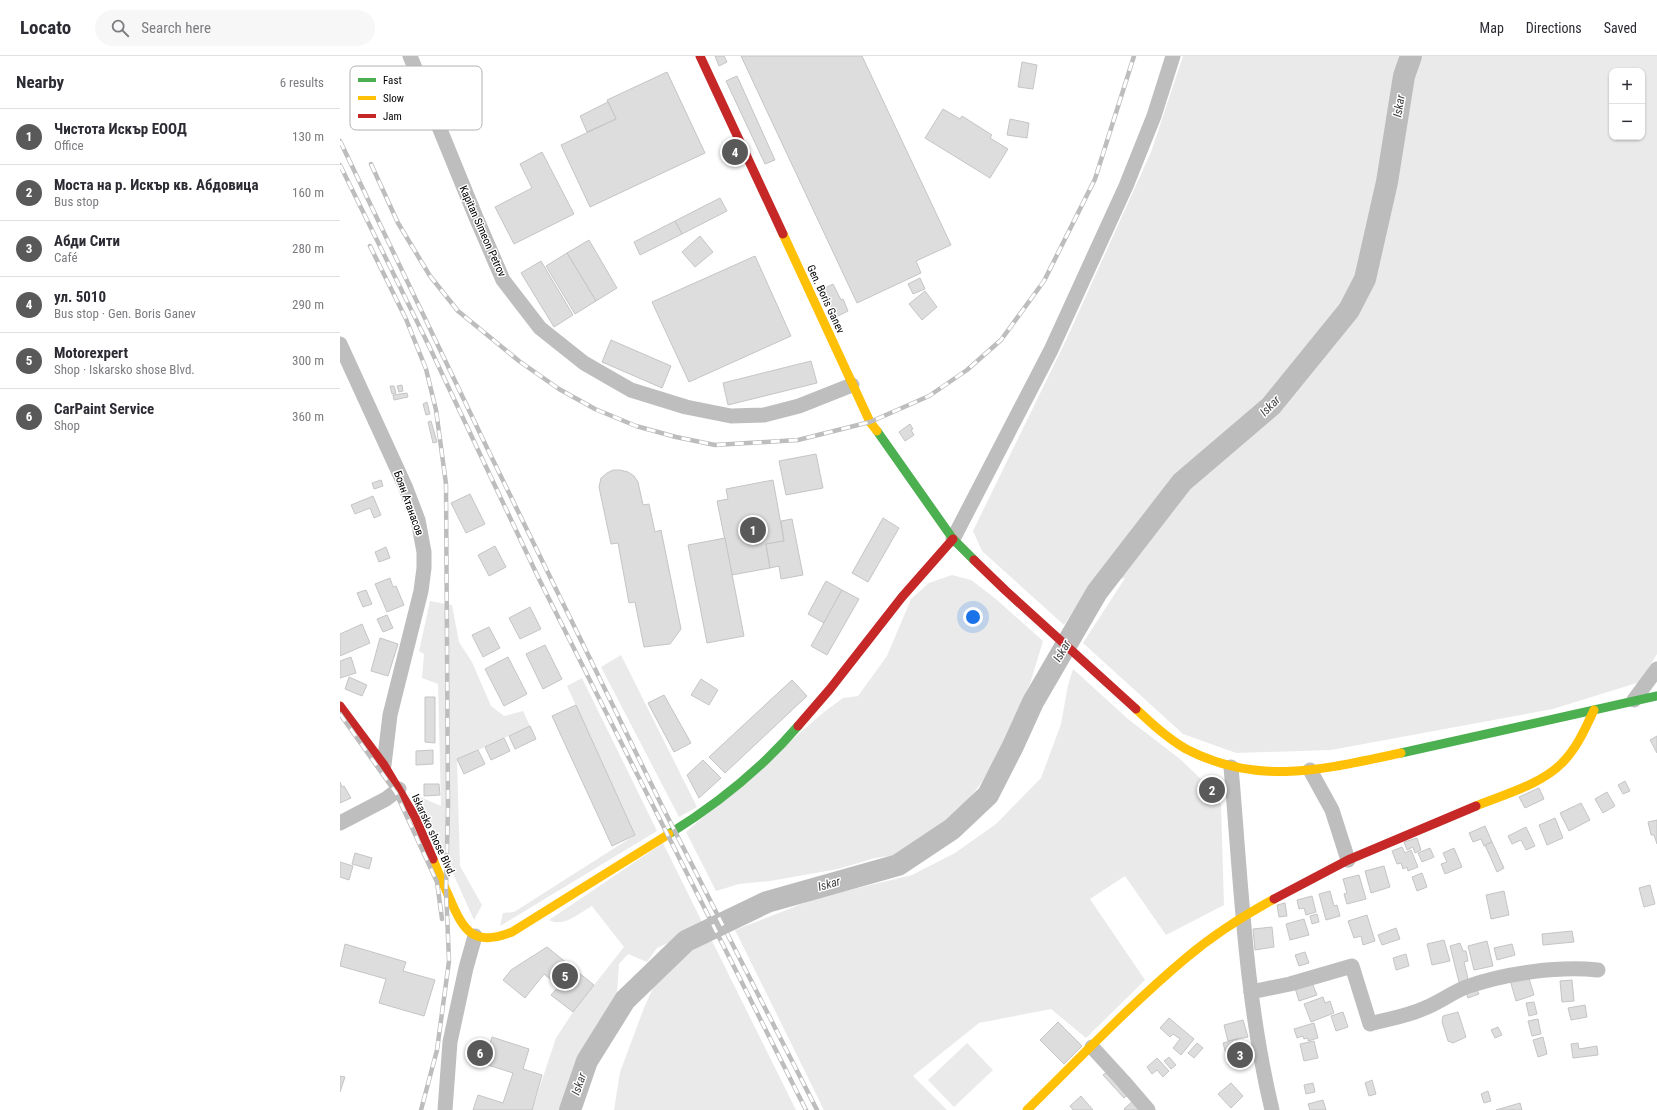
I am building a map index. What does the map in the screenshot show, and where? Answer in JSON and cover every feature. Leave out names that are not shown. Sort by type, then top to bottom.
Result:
[{"type":"street","name":"Kapitan Simeon Petrov","points":[[410,56],[414,66]]},
{"type":"street","name":"Gen. Boris Ganev","points":[[700,56],[852,385],[870,422],[882,441],[953,539],[1005,590],[1161,732],[1185,748],[1208,759],[1231,767],[1256,771],[1278,772],[1310,770],[1339,766],[1468,739],[1634,700],[1657,696]]},
{"type":"street","points":[[445,1110],[450,1042],[466,968],[475,936],[486,940],[499,938],[512,932],[700,815],[777,750],[830,689],[902,597],[953,539],[1058,336],[1126,186],[1154,116],[1173,56]]},
{"type":"street","name":"Kapitan Simeon Petrov","points":[[440,130],[503,280],[540,328],[584,363],[631,390],[686,407],[731,416],[764,415],[799,406],[852,385]]},
{"type":"street","name":"Боян Атанасов","points":[[340,344],[405,486],[418,520],[424,552],[424,573],[421,591],[390,715],[384,765]]},
{"type":"street","points":[[1634,700],[1657,669]]},
{"type":"street","name":"Iskarsko shose Blvd.","points":[[340,706],[384,765],[415,817],[456,916],[466,930],[475,936]]},
{"type":"street","points":[[1037,1107],[1092,1047],[1186,956],[1273,898],[1348,860],[1537,781],[1556,769],[1568,756],[1579,740],[1594,710]]},
{"type":"street","points":[[1231,767],[1251,992],[1266,1085],[1272,1110]]},
{"type":"street","points":[[1310,770],[1332,810],[1348,860]]},
{"type":"street","points":[[340,823],[386,799],[399,790]]},
{"type":"street","points":[[1251,992],[1290,984],[1352,966],[1370,1024],[1424,1008],[1468,986],[1501,978],[1528,972],[1552,970],[1581,968],[1598,970]]},
{"type":"street","points":[[1092,1047],[1148,1110]]},
{"type":"shaded area","points":[[1183,56],[1657,56],[1657,654],[1640,682],[1553,709],[1331,750],[1236,753],[1183,734],[1083,643],[1125,578],[1090,585],[1064,625],[982,551],[973,531],[1067,338],[1151,152]]},
{"type":"shaded area","points":[[952,575],[971,580],[996,599],[1043,641],[1030,684],[993,766],[958,815],[896,855],[875,858],[838,869],[770,881],[739,884],[716,891],[686,832],[824,712],[843,698],[858,696],[887,656],[911,599],[929,583]]},
{"type":"shaded area","points":[[430,601],[452,605],[459,642],[472,662],[491,706],[504,716],[523,711],[530,726],[457,760],[460,866],[482,905],[474,920],[418,796],[441,806],[438,684],[422,678],[424,654],[419,651]]},
{"type":"shaded area","points":[[621,655],[697,807],[679,817],[601,667]]},
{"type":"shaded area","points":[[1073,669],[1128,719],[1180,759],[1203,781],[1221,804],[1224,905],[1166,935],[1125,876],[1090,899],[1145,980],[1086,1038],[1051,1009],[979,1023],[913,1076],[947,1110],[824,1110],[735,930],[817,898],[912,875],[955,853],[996,824],[1041,778],[1061,724],[1068,685]]},
{"type":"shaded area","points":[[582,678],[657,831],[500,926],[503,913],[514,912],[635,835],[567,686]]},
{"type":"shaded area","points":[[663,843],[703,924],[694,931],[657,948],[647,962],[628,954],[619,964],[617,993],[586,1050],[563,1110],[532,1110],[556,1038],[573,1012],[624,947],[592,906],[566,921],[555,922],[549,920]]},
{"type":"shaded area","points":[[711,939],[796,1110],[614,1110],[620,1072],[644,1008],[657,979],[674,961]]},
{"type":"shaded area","points":[[967,1043],[993,1070],[954,1107],[928,1080]]},
{"type":"building","points":[[715,56],[724,56],[727,62],[719,66]]},
{"type":"building","points":[[741,56],[862,56],[951,245],[916,261],[921,273],[857,303]]},
{"type":"building","points":[[1022,62],[1037,65],[1033,89],[1018,87]]},
{"type":"building","points":[[667,72],[705,153],[590,207],[561,145],[616,119],[607,100]]},
{"type":"building","points":[[737,76],[775,160],[765,164],[726,81]]},
{"type":"building","points":[[608,102],[616,119],[587,132],[580,116]]},
{"type":"building","points":[[943,109],[960,119],[962,116],[992,135],[990,138],[1008,149],[990,178],[925,138]]},
{"type":"building","points":[[1010,119],[1029,123],[1027,138],[1007,135]]},
{"type":"building","points":[[542,152],[574,214],[514,244],[495,207],[532,188],[520,164]]},
{"type":"building","points":[[720,198],[727,211],[682,234],[675,221]]},
{"type":"building","points":[[675,221],[682,234],[640,255],[634,242]]},
{"type":"building","points":[[700,236],[713,252],[695,267],[682,252]]},
{"type":"building","points":[[589,240],[617,288],[596,301],[567,253]]},
{"type":"building","points":[[567,253],[596,301],[575,314],[546,266]]},
{"type":"building","points":[[755,256],[791,336],[689,382],[652,302]]},
{"type":"building","points":[[541,261],[573,315],[554,327],[521,273]]},
{"type":"building","points":[[920,278],[925,289],[913,294],[908,284]]},
{"type":"building","points":[[833,284],[841,300],[843,299],[848,311],[836,317],[823,289]]},
{"type":"building","points":[[925,291],[937,307],[922,320],[909,304]]},
{"type":"building","points":[[611,340],[671,366],[662,388],[602,362]]},
{"type":"building","points":[[811,361],[817,383],[728,405],[723,383]]},
{"type":"building","points":[[402,385],[403,391],[399,392],[397,386]]},
{"type":"building","points":[[390,386],[394,386],[396,393],[392,394]]},
{"type":"building","points":[[407,393],[408,397],[394,400],[393,395]]},
{"type":"building","points":[[427,402],[430,414],[426,415],[423,404]]},
{"type":"building","points":[[431,421],[437,442],[433,443],[428,422]]},
{"type":"building","points":[[910,424],[914,435],[905,441],[899,432]]},
{"type":"building","points":[[816,454],[823,488],[786,495],[779,461]]},
{"type":"building","points":[[613,470],[628,472],[634,476],[638,482],[643,505],[649,504],[655,532],[661,530],[681,629],[670,644],[644,647],[635,602],[629,603],[618,543],[611,544],[599,487],[601,478]]},
{"type":"building","points":[[381,480],[383,486],[374,489],[372,483]]},
{"type":"building","points":[[773,480],[784,541],[766,544],[770,568],[732,575],[717,501],[728,499],[726,489]]},
{"type":"building","points":[[470,494],[485,524],[466,533],[451,503]]},
{"type":"building","points":[[373,496],[381,515],[374,518],[370,508],[355,514],[351,505]]},
{"type":"building","points":[[883,518],[899,528],[868,582],[852,573]]},
{"type":"building","points":[[792,519],[803,575],[781,579],[779,566],[770,568],[766,544],[784,541],[781,521]]},
{"type":"building","points":[[725,538],[744,636],[707,643],[688,545]]},
{"type":"building","points":[[495,546],[506,567],[489,576],[478,555]]},
{"type":"building","points":[[386,547],[390,558],[379,562],[375,552]]},
{"type":"building","points":[[390,578],[393,587],[396,586],[404,605],[387,612],[375,584]]},
{"type":"building","points":[[826,581],[842,590],[824,623],[808,614]]},
{"type":"building","points":[[366,590],[372,604],[363,607],[357,593]]},
{"type":"building","points":[[842,590],[859,599],[827,655],[811,646]]},
{"type":"building","points":[[530,607],[541,629],[520,639],[509,618]]},
{"type":"building","points":[[387,615],[393,628],[383,632],[377,619]]},
{"type":"building","points":[[362,624],[370,643],[340,656],[340,634]]},
{"type":"building","points":[[489,627],[500,648],[483,657],[472,635]]},
{"type":"building","points":[[380,638],[398,644],[388,676],[371,671]]},
{"type":"building","points":[[545,645],[562,679],[543,689],[526,654]]},
{"type":"building","points":[[351,657],[356,673],[340,678],[340,661]]},
{"type":"building","points":[[508,657],[527,694],[504,706],[485,669]]},
{"type":"building","points":[[349,677],[367,685],[362,696],[345,689]]},
{"type":"building","points":[[701,679],[718,690],[709,705],[691,695]]},
{"type":"building","points":[[792,680],[807,696],[725,773],[709,757]]},
{"type":"building","points":[[664,695],[691,743],[674,752],[648,703]]},
{"type":"building","points":[[425,697],[435,697],[435,743],[425,742]]},
{"type":"building","points":[[576,705],[635,835],[612,846],[552,716]]},
{"type":"building","points":[[530,726],[536,739],[515,749],[509,736]]},
{"type":"building","points":[[1657,736],[1657,753],[1650,740]]},
{"type":"building","points":[[504,738],[510,751],[491,760],[485,747]]},
{"type":"building","points":[[433,750],[433,764],[416,765],[416,751]]},
{"type":"building","points":[[478,750],[485,764],[464,774],[457,759]]},
{"type":"building","points":[[703,760],[721,778],[699,798],[687,775]]},
{"type":"building","points":[[1625,781],[1630,791],[1623,794],[1618,785]]},
{"type":"building","points":[[340,782],[351,798],[340,803]]},
{"type":"building","points":[[424,784],[439,784],[440,795],[424,796]]},
{"type":"building","points":[[1539,788],[1544,799],[1525,808],[1519,797]]},
{"type":"building","points":[[1607,792],[1615,806],[1603,813],[1595,799]]},
{"type":"building","points":[[1581,803],[1590,820],[1569,831],[1560,813]]},
{"type":"building","points":[[1555,818],[1563,838],[1547,845],[1539,825]]},
{"type":"building","points":[[1657,820],[1657,844],[1654,835],[1651,835],[1648,822]]},
{"type":"building","points":[[1485,826],[1492,842],[1484,846],[1481,839],[1473,842],[1469,833]]},
{"type":"building","points":[[1526,827],[1535,846],[1526,850],[1521,840],[1512,844],[1508,836]]},
{"type":"building","points":[[1417,838],[1421,850],[1415,853],[1413,847],[1407,850],[1404,842]]},
{"type":"building","points":[[1492,842],[1504,868],[1497,872],[1485,845]]},
{"type":"building","points":[[1402,847],[1405,853],[1411,850],[1418,867],[1408,871],[1407,867],[1403,869],[1401,863],[1397,864],[1392,851]]},
{"type":"building","points":[[1430,848],[1434,857],[1422,862],[1418,853]]},
{"type":"building","points":[[1454,848],[1462,867],[1445,874],[1441,864],[1447,862],[1443,853]]},
{"type":"building","points":[[355,853],[372,858],[369,869],[352,864]]},
{"type":"building","points":[[340,862],[353,866],[349,880],[340,877]]},
{"type":"building","points":[[1384,866],[1390,887],[1371,893],[1365,871]]},
{"type":"building","points":[[1422,873],[1427,887],[1417,891],[1412,877]]},
{"type":"building","points":[[1359,875],[1366,899],[1347,904],[1344,894],[1347,893],[1343,879]]},
{"type":"building","points":[[1650,885],[1655,904],[1644,907],[1639,888]]},
{"type":"building","points":[[1330,891],[1334,906],[1337,905],[1340,916],[1326,920],[1319,894]]},
{"type":"building","points":[[1504,891],[1509,915],[1491,919],[1486,895]]},
{"type":"building","points":[[1312,896],[1316,912],[1306,915],[1304,908],[1299,909],[1297,900]]},
{"type":"building","points":[[1285,903],[1287,916],[1279,917],[1277,905]]},
{"type":"building","points":[[1317,914],[1319,922],[1312,924],[1310,916]]},
{"type":"building","points":[[1367,915],[1375,941],[1363,945],[1361,936],[1354,938],[1348,921]]},
{"type":"building","points":[[1304,919],[1309,935],[1290,940],[1286,924]]},
{"type":"building","points":[[1272,927],[1274,947],[1255,950],[1253,929]]},
{"type":"building","points":[[1396,928],[1400,939],[1382,945],[1378,935]]},
{"type":"building","points":[[1572,931],[1574,942],[1543,945],[1542,934]]},
{"type":"building","points":[[1444,940],[1450,961],[1432,965],[1427,944]]},
{"type":"building","points":[[1487,941],[1493,966],[1474,970],[1468,946]]},
{"type":"building","points":[[1460,943],[1463,951],[1466,951],[1468,961],[1464,962],[1469,983],[1460,986],[1450,946]]},
{"type":"building","points":[[345,944],[406,962],[403,971],[435,980],[424,1016],[379,1003],[386,979],[340,966]]},
{"type":"building","points":[[1512,944],[1515,955],[1497,960],[1494,948]]},
{"type":"building","points":[[547,947],[594,985],[573,1012],[551,995],[559,986],[544,974],[525,998],[503,980],[511,970]]},
{"type":"building","points":[[1305,952],[1309,963],[1299,966],[1295,955]]},
{"type":"building","points":[[1406,954],[1409,966],[1396,970],[1393,958]]},
{"type":"building","points":[[1528,975],[1534,995],[1516,1001],[1510,980]]},
{"type":"building","points":[[1311,980],[1317,995],[1299,1001],[1294,985]]},
{"type":"building","points":[[1572,980],[1574,1001],[1562,1002],[1560,981]]},
{"type":"building","points":[[1476,988],[1479,994],[1468,998],[1466,992]]},
{"type":"building","points":[[1323,997],[1325,1003],[1330,1001],[1334,1013],[1311,1022],[1304,1004]]},
{"type":"building","points":[[1534,1002],[1537,1014],[1529,1016],[1526,1003]]},
{"type":"building","points":[[1585,1005],[1587,1017],[1571,1020],[1568,1008]]},
{"type":"building","points":[[1343,1012],[1348,1027],[1336,1031],[1331,1016]]},
{"type":"building","points":[[1458,1012],[1466,1037],[1453,1043],[1448,1041],[1442,1022],[1443,1016]]},
{"type":"building","points":[[1169,1018],[1194,1039],[1181,1055],[1173,1048],[1180,1039],[1173,1034],[1170,1037],[1160,1028]]},
{"type":"building","points":[[1538,1019],[1541,1034],[1532,1036],[1528,1021]]},
{"type":"building","points":[[1243,1020],[1248,1037],[1228,1041],[1224,1025]]},
{"type":"building","points":[[1058,1022],[1082,1046],[1064,1064],[1040,1040]]},
{"type":"building","points":[[1314,1023],[1318,1038],[1308,1041],[1308,1038],[1304,1039],[1303,1036],[1297,1038],[1294,1029]]},
{"type":"building","points":[[1498,1027],[1502,1035],[1495,1038],[1491,1030]]},
{"type":"building","points":[[492,1037],[529,1049],[523,1069],[542,1075],[532,1110],[473,1110],[478,1095],[503,1103],[513,1073],[469,1059],[474,1043],[489,1047]]},
{"type":"building","points":[[1543,1037],[1547,1054],[1538,1057],[1533,1040]]},
{"type":"building","points":[[1237,1039],[1240,1050],[1226,1054],[1223,1043]]},
{"type":"building","points":[[1314,1041],[1318,1058],[1304,1061],[1300,1044]]},
{"type":"building","points":[[1197,1043],[1203,1048],[1194,1058],[1188,1053]]},
{"type":"building","points":[[1578,1043],[1579,1049],[1597,1046],[1598,1055],[1573,1058],[1571,1044]]},
{"type":"building","points":[[1169,1057],[1176,1065],[1171,1069],[1164,1061]]},
{"type":"building","points":[[1157,1058],[1169,1071],[1163,1077],[1157,1070],[1152,1074],[1147,1067]]},
{"type":"building","points":[[1109,1070],[1130,1093],[1124,1098],[1103,1075]]},
{"type":"building","points":[[340,1076],[345,1077],[340,1092]]},
{"type":"building","points":[[1372,1080],[1376,1094],[1369,1096],[1365,1083]]},
{"type":"building","points":[[1231,1083],[1243,1096],[1231,1108],[1218,1094]]},
{"type":"building","points":[[1313,1083],[1315,1092],[1306,1094],[1304,1085]]},
{"type":"building","points":[[1488,1091],[1491,1101],[1484,1103],[1481,1094]]},
{"type":"building","points":[[1081,1096],[1093,1110],[1073,1110],[1070,1106]]},
{"type":"building","points":[[1135,1099],[1145,1110],[1124,1109]]},
{"type":"building","points":[[1323,1100],[1326,1110],[1310,1110],[1308,1104]]},
{"type":"building","points":[[1520,1103],[1522,1110],[1496,1110]]},
{"type":"waterway","name":"Iskar","points":[[570,1110],[587,1061],[625,1000],[686,941],[767,902],[898,865],[952,829],[988,795],[1033,702],[1097,592],[1182,482],[1271,406],[1349,310],[1365,279],[1387,182],[1404,76],[1411,56]]},
{"type":"railway","points":[[371,164],[398,223],[430,276],[458,311],[519,361],[559,389],[595,409],[636,426],[676,437],[715,445],[798,440],[870,422],[929,396],[967,370],[1001,340],[1044,281],[1095,179],[1134,56]]},
{"type":"railway","points":[[340,141],[489,452],[662,806],[817,1110]]},
{"type":"railway","points":[[340,165],[429,346],[539,579],[806,1110]]},
{"type":"railway","points":[[370,246],[406,319],[426,369],[436,410],[446,484],[448,807],[446,889],[449,961],[437,1050],[421,1110]]},
{"type":"railway","points":[[340,714],[396,793],[437,882],[442,919]]},
{"type":"traffic: fast","points":[[877,431],[953,539],[974,560]]},
{"type":"traffic: fast","points":[[1401,753],[1657,696]]},
{"type":"traffic: fast","points":[[669,834],[704,811],[738,785],[769,757],[798,726]]},
{"type":"traffic: slow","points":[[783,234],[870,422],[877,431]]},
{"type":"traffic: slow","points":[[1136,709],[1153,725],[1186,749],[1213,761],[1240,768],[1266,771],[1319,769],[1401,753]]},
{"type":"traffic: slow","points":[[1476,806],[1533,783],[1554,770],[1562,763],[1576,745],[1594,710]]},
{"type":"traffic: slow","points":[[433,859],[460,920],[472,934],[479,937],[488,938],[512,932],[669,834]]},
{"type":"traffic: slow","points":[[1027,1110],[1125,1013],[1186,958],[1228,927],[1274,899]]},
{"type":"traffic: jam","points":[[700,56],[783,234]]},
{"type":"traffic: jam","points":[[798,726],[830,689],[902,597],[953,539]]},
{"type":"traffic: jam","points":[[974,560],[1136,709]]},
{"type":"traffic: jam","points":[[340,706],[384,765],[415,817],[433,859]]},
{"type":"traffic: jam","points":[[1274,899],[1348,860],[1476,806]]},
{"type":"place","name":"ул. 5010","points":[[735,152]]},
{"type":"place","name":"Чистота Искър ЕООД","points":[[753,530]]},
{"type":"place","name":"Моста на р. Искър кв. Абдовица","points":[[1212,790]]},
{"type":"place","name":"Motorexpert","points":[[565,976]]},
{"type":"place","name":"CarPaint Service","points":[[480,1053]]},
{"type":"place","name":"Абди Сити","points":[[1240,1055]]}]
